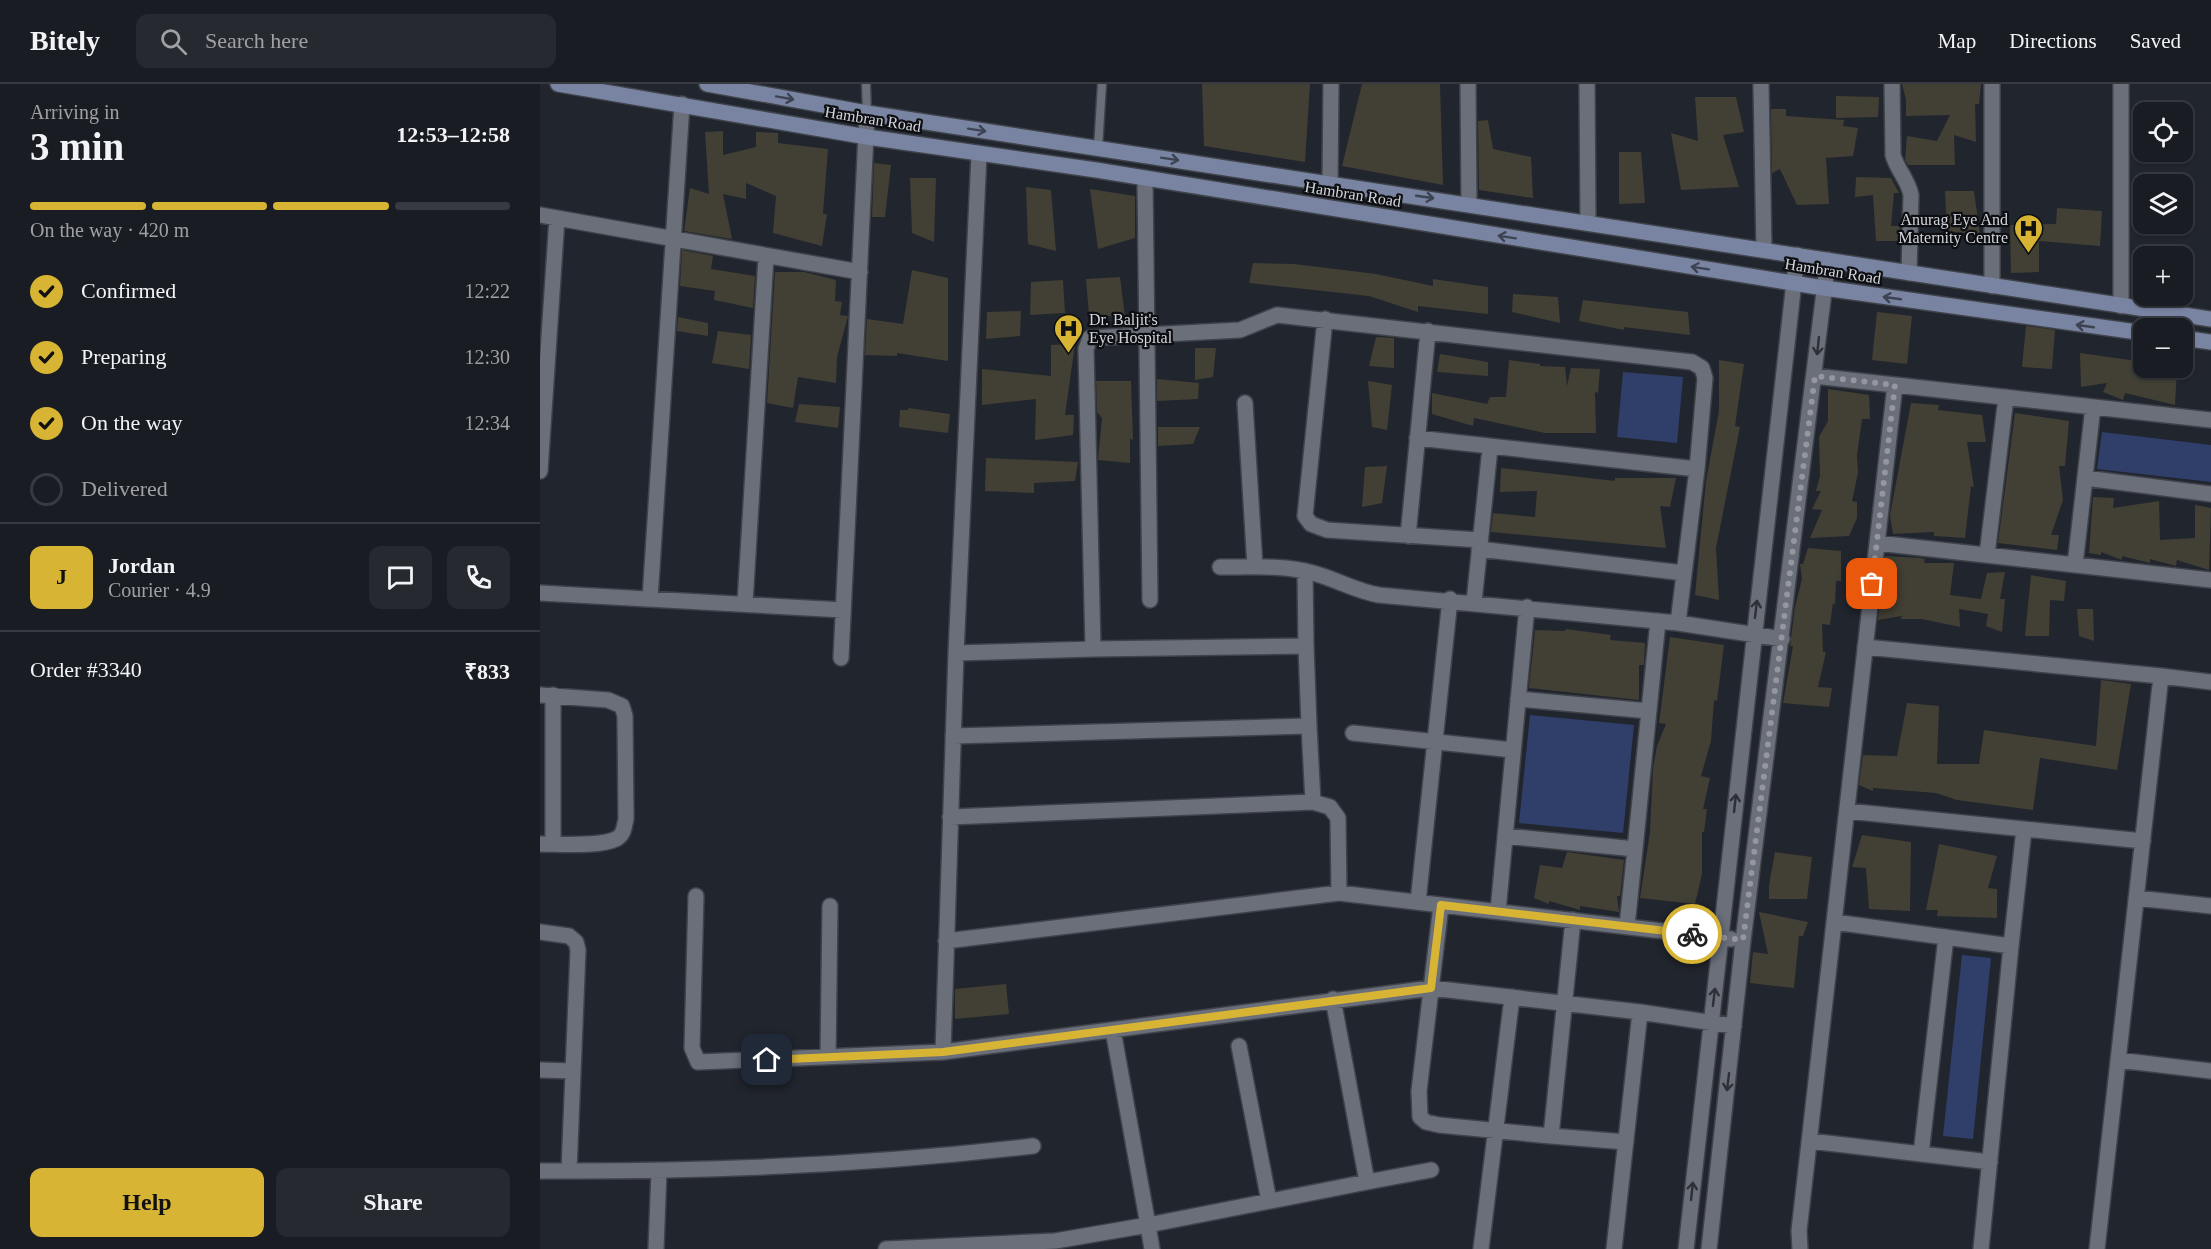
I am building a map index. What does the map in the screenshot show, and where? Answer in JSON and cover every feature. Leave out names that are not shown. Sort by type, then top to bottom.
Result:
[{"type":"main road","name":"Hambran Road","points":[[558,84],[867,137],[1096,170],[1824,288],[2133,331]]},
{"type":"main road","name":"Hambran Road","points":[[707,84],[867,113],[2211,319]]},
{"type":"main road","points":[[2193,340],[2211,342]]},
{"type":"street","points":[[1330,183],[1331,84]]},
{"type":"street","points":[[1468,84],[1469,204]]},
{"type":"street","points":[[1587,84],[1588,222]]},
{"type":"street","points":[[1761,84],[1764,250]]},
{"type":"street","points":[[1892,84],[1893,155],[1896,166],[1909,185],[1911,195],[1909,273]]},
{"type":"street","points":[[1992,84],[1992,286]]},
{"type":"street","points":[[2121,84],[2121,306]]},
{"type":"street","points":[[650,599],[671,240],[682,104]]},
{"type":"street","points":[[841,658],[867,113]]},
{"type":"street","points":[[1096,170],[1098,148]]},
{"type":"street","points":[[943,1052],[956,653],[979,154]]},
{"type":"street","points":[[1145,179],[1150,600]]},
{"type":"street","points":[[540,215],[860,272]]},
{"type":"street","points":[[540,471],[557,218]]},
{"type":"street","points":[[1686,1249],[1797,255]]},
{"type":"street","points":[[745,603],[766,257]]},
{"type":"street","points":[[1709,1249],[1743,940],[1828,260]]},
{"type":"street","points":[[1093,649],[1086,343],[1097,336],[1240,330],[1277,315],[1696,364],[1702,368],[1705,378],[1697,469],[1678,623]]},
{"type":"street","points":[[1325,319],[1305,516],[1311,524],[1327,530],[1408,536],[1684,573]]},
{"type":"street","points":[[1408,536],[1428,331]]},
{"type":"street","points":[[1815,376],[2211,420]]},
{"type":"street","points":[[1800,1249],[1799,1231],[1895,385]]},
{"type":"street","points":[[1987,555],[2006,397]]},
{"type":"street","points":[[1245,403],[1255,567]]},
{"type":"street","points":[[2075,565],[2093,407]]},
{"type":"street","points":[[1417,438],[1490,448],[1697,469]]},
{"type":"street","points":[[1474,602],[1490,448]]},
{"type":"street","points":[[2085,478],[2211,494]]},
{"type":"street","points":[[1877,543],[2211,580]]},
{"type":"street","points":[[1220,567],[1255,567],[1305,572],[1363,592],[1678,623],[1782,639]]},
{"type":"street","points":[[1305,572],[1312,802]]},
{"type":"street","points":[[540,593],[843,610]]},
{"type":"street","points":[[1418,902],[1450,599]]},
{"type":"street","points":[[1498,911],[1527,607]]},
{"type":"street","points":[[1626,926],[1658,621]]},
{"type":"street","points":[[956,653],[1306,646]]},
{"type":"street","points":[[1865,646],[2211,682]]},
{"type":"street","points":[[2097,1249],[2161,676]]},
{"type":"street","points":[[546,695],[609,700],[622,706],[625,716],[626,750],[624,831],[617,839],[604,842],[547,844],[546,695]]},
{"type":"street","points":[[1518,699],[1649,711]]},
{"type":"street","points":[[953,736],[1309,726]]},
{"type":"street","points":[[1353,733],[1513,750]]},
{"type":"street","points":[[951,817],[1312,802],[1330,807],[1338,818],[1339,893]]},
{"type":"street","points":[[1847,811],[2143,841]]},
{"type":"street","points":[[1981,1249],[2024,829]]},
{"type":"street","points":[[1505,836],[1635,849]]},
{"type":"street","points":[[946,941],[1339,893],[1743,940]]},
{"type":"street","points":[[696,896],[692,1048],[698,1062],[943,1052],[1333,999],[1431,988],[1640,1012],[1734,1026]]},
{"type":"street","points":[[2136,898],[2211,906]]},
{"type":"street","points":[[1441,905],[1419,1091],[1420,1117],[1425,1122],[1438,1125],[1626,1142]]},
{"type":"street","points":[[828,1058],[830,906]]},
{"type":"street","points":[[1551,1136],[1573,920]]},
{"type":"street","points":[[1834,922],[2011,946]]},
{"type":"street","points":[[540,932],[569,936],[576,942],[578,965],[569,1171]]},
{"type":"street","points":[[1921,1154],[1946,937]]},
{"type":"street","points":[[1481,1249],[1498,1131],[1512,997]]},
{"type":"street","points":[[1333,999],[1367,1182]]},
{"type":"street","points":[[1614,1249],[1640,1012]]},
{"type":"street","points":[[1113,1030],[1152,1249]]},
{"type":"street","points":[[1239,1046],[1269,1201]]},
{"type":"street","points":[[2118,1060],[2211,1071]]},
{"type":"street","points":[[540,1070],[572,1071]]},
{"type":"street","points":[[1810,1141],[1990,1162]]},
{"type":"street","points":[[540,1171],[721,1171],[910,1160],[1033,1146]]},
{"type":"street","points":[[886,1249],[1055,1241],[1431,1170]]},
{"type":"street","points":[[656,1249],[659,1171]]},
{"type":"lane","points":[[866,84],[867,113]]},
{"type":"lane","points":[[1098,148],[1102,84]]},
{"type":"shaded area","points":[[1623,372],[1683,377],[1677,443],[1617,437]]},
{"type":"shaded area","points":[[2102,432],[2211,445],[2211,482],[2097,469]]},
{"type":"shaded area","points":[[1530,715],[1634,725],[1623,833],[1519,823]]},
{"type":"shaded area","points":[[1962,955],[1991,958],[1973,1139],[1943,1136]]},
{"type":"building","points":[[1202,84],[1310,84],[1305,162],[1204,146]]},
{"type":"building","points":[[1362,84],[1440,84],[1443,185],[1342,166]]},
{"type":"building","points":[[1902,84],[1981,84],[1979,104],[1975,104],[1976,142],[1954,135],[1955,165],[1908,165],[1905,160],[1907,136],[1937,141],[1950,115],[1906,116],[1906,100]]},
{"type":"building","points":[[1836,96],[1879,97],[1878,117],[1836,118]]},
{"type":"building","points":[[1695,97],[1736,97],[1744,132],[1723,135],[1739,187],[1681,190],[1671,133],[1698,141]]},
{"type":"building","points":[[1771,109],[1786,109],[1786,116],[1844,120],[1843,126],[1858,128],[1853,156],[1826,158],[1829,204],[1797,205],[1780,169],[1772,173]]},
{"type":"building","points":[[1488,120],[1493,149],[1531,157],[1533,198],[1479,190],[1478,121]]},
{"type":"building","points":[[723,131],[723,155],[756,147],[756,132],[778,133],[778,143],[828,149],[823,214],[827,214],[822,246],[773,233],[776,196],[746,183],[746,199],[723,194],[732,239],[684,231],[690,188],[709,194],[705,132]]},
{"type":"building","points":[[1619,152],[1641,152],[1645,203],[1619,204]]},
{"type":"building","points":[[874,163],[891,165],[885,217],[872,217]]},
{"type":"building","points":[[1856,177],[1891,178],[1899,193],[1894,193],[1891,226],[1900,226],[1900,241],[1876,241],[1873,195],[1855,197]]},
{"type":"building","points":[[910,178],[936,178],[934,242],[912,233]]},
{"type":"building","points":[[1026,187],[1051,190],[1056,251],[1028,244]]},
{"type":"building","points":[[1090,189],[1135,196],[1135,238],[1098,249]]},
{"type":"building","points":[[1945,191],[1974,191],[1980,235],[1947,231]]},
{"type":"building","points":[[2057,208],[2102,211],[2100,246],[2039,241],[2039,272],[2011,273],[2010,225],[2056,224]]},
{"type":"building","points":[[682,250],[713,256],[711,269],[755,276],[753,308],[714,300],[715,291],[680,286]]},
{"type":"building","points":[[1253,263],[1294,264],[1376,274],[1433,286],[1433,279],[1488,287],[1488,314],[1418,306],[1418,312],[1369,296],[1249,283]]},
{"type":"building","points":[[912,270],[948,278],[948,361],[897,353],[897,356],[865,355],[867,319],[903,324]]},
{"type":"building","points":[[775,272],[804,272],[836,280],[835,301],[842,302],[840,315],[848,316],[837,357],[836,383],[798,377],[793,408],[767,403]]},
{"type":"building","points":[[1120,277],[1125,317],[1089,315],[1086,279]]},
{"type":"building","points":[[1063,280],[1065,313],[1030,315],[1031,282]]},
{"type":"building","points":[[1513,294],[1558,297],[1560,323],[1512,312]]},
{"type":"building","points":[[1583,300],[1688,312],[1690,335],[1624,327],[1624,330],[1579,321]]},
{"type":"building","points":[[1021,311],[1020,336],[986,339],[987,312]]},
{"type":"building","points":[[1877,312],[1912,316],[1907,364],[1872,360]]},
{"type":"building","points":[[678,317],[708,323],[708,336],[677,331]]},
{"type":"building","points":[[2026,326],[2055,330],[2052,369],[2022,367]]},
{"type":"building","points":[[718,331],[751,335],[749,369],[712,363]]},
{"type":"building","points":[[1376,337],[1394,338],[1394,368],[1369,366]]},
{"type":"building","points":[[1075,344],[1065,415],[1074,415],[1073,435],[1035,440],[1036,399],[982,405],[982,369],[1051,376],[1051,345]]},
{"type":"building","points":[[1195,348],[1216,348],[1213,377],[1195,380]]},
{"type":"building","points":[[2080,353],[2133,360],[2133,378],[2176,378],[2175,405],[2125,393],[2123,400],[2103,392],[2107,383],[2081,387]]},
{"type":"building","points":[[1440,354],[1488,362],[1488,376],[1437,372]]},
{"type":"building","points":[[1509,360],[1540,364],[1540,366],[1565,367],[1567,386],[1571,368],[1600,369],[1598,393],[1595,392],[1596,433],[1545,433],[1474,418],[1473,426],[1432,414],[1432,393],[1487,404],[1490,397],[1506,397]]},
{"type":"building","points":[[1719,360],[1744,364],[1735,426],[1740,427],[1716,548],[1719,600],[1695,595],[1706,481],[1719,411]]},
{"type":"building","points":[[1157,379],[1199,383],[1198,399],[1157,401]]},
{"type":"building","points":[[1096,381],[1131,381],[1133,440],[1130,439],[1130,463],[1098,460],[1102,418],[1097,412]]},
{"type":"building","points":[[1368,381],[1392,385],[1387,430],[1372,427]]},
{"type":"building","points":[[1828,389],[1869,395],[1870,419],[1862,419],[1857,455],[1858,473],[1852,501],[1857,502],[1857,518],[1849,536],[1810,538],[1822,510],[1812,509],[1821,491],[1816,491],[1820,476],[1819,437],[1828,421]]},
{"type":"building","points":[[1911,403],[1939,405],[1938,410],[1982,415],[1986,442],[1967,442],[1974,487],[1971,486],[1965,538],[1934,536],[1934,532],[1893,534],[1890,515]]},
{"type":"building","points":[[799,404],[840,407],[838,428],[795,422]]},
{"type":"building","points":[[908,408],[950,414],[948,433],[899,427],[900,410],[908,410]]},
{"type":"building","points":[[2015,413],[2069,421],[2065,466],[2059,466],[2063,500],[2051,535],[2059,535],[2057,550],[1998,543]]},
{"type":"building","points":[[1158,427],[1200,427],[1193,444],[1158,446]]},
{"type":"building","points":[[986,458],[1078,462],[1075,481],[1034,483],[1034,493],[985,491]]},
{"type":"building","points":[[1387,466],[1382,503],[1362,507],[1365,467]]},
{"type":"building","points":[[1501,468],[1615,481],[1615,478],[1676,478],[1670,507],[1660,506],[1666,548],[1491,532],[1493,513],[1535,517],[1537,491],[1500,492]]},
{"type":"building","points":[[2093,497],[2114,498],[2113,508],[2159,501],[2160,540],[2195,538],[2195,505],[2211,508],[2209,570],[2177,560],[2176,566],[2150,559],[2150,563],[2122,556],[2122,560],[2101,552],[2101,555],[2089,553]]},
{"type":"building","points":[[1808,548],[1841,551],[1841,581],[1836,581],[1835,604],[1833,603],[1830,625],[1822,624],[1823,652],[1826,652],[1818,687],[1832,688],[1829,707],[1783,703],[1793,646],[1790,646],[1795,607],[1802,579],[1800,564],[1803,564]]},
{"type":"building","points":[[1885,556],[1920,558],[1925,559],[1924,563],[1954,563],[1950,595],[1981,599],[1987,573],[2005,572],[2000,599],[2005,599],[2002,632],[1986,626],[1988,614],[1959,609],[1960,627],[1922,619],[1901,619],[1902,616],[1878,620]]},
{"type":"building","points":[[2031,575],[2066,581],[2064,601],[2050,600],[2049,636],[2025,636]]},
{"type":"building","points":[[2077,609],[2093,609],[2094,641],[2079,636]]},
{"type":"building","points":[[1566,629],[1611,635],[1610,640],[1645,643],[1644,665],[1639,665],[1639,700],[1529,688],[1535,630],[1565,631]]},
{"type":"building","points":[[1670,637],[1724,645],[1717,701],[1714,700],[1711,741],[1701,776],[1710,778],[1703,809],[1707,809],[1704,832],[1702,832],[1702,874],[1695,904],[1640,898],[1650,832],[1653,768],[1657,746],[1666,724],[1659,723]]},
{"type":"building","points":[[2101,680],[2131,684],[2117,770],[2040,758],[2033,810],[1957,800],[1936,793],[1873,788],[1873,791],[1859,785],[1863,755],[1897,756],[1907,703],[1939,706],[1937,764],[1979,764],[1984,730],[2096,746]]},
{"type":"building","points":[[1862,835],[1911,842],[1910,911],[1869,909],[1866,868],[1852,867]]},
{"type":"building","points":[[1939,844],[1997,856],[1988,888],[1997,889],[1997,918],[1937,916],[1938,910],[1926,910]]},
{"type":"building","points":[[1567,852],[1624,860],[1620,896],[1617,896],[1619,912],[1580,906],[1580,910],[1549,901],[1549,904],[1534,898],[1540,865],[1562,868]]},
{"type":"building","points":[[1775,852],[1812,857],[1807,899],[1769,899]]},
{"type":"building","points":[[1759,912],[1808,922],[1803,936],[1799,936],[1794,988],[1750,983],[1753,952],[1768,954]]},
{"type":"building","points":[[1006,984],[1009,1014],[955,1019],[955,989]]},
{"type":"way so far","points":[[1692,934],[1743,940],[1815,376],[1895,385],[1872,584]]},
{"type":"place","name":"Anurag Eye And Maternity Centre","points":[[2029,254]]},
{"type":"place","name":"Dr. Baljit's Eye Hospital","points":[[1068,354]]},
{"type":"route","points":[[767,1060],[917,1055],[1431,988],[1441,905],[1692,934]]}]
